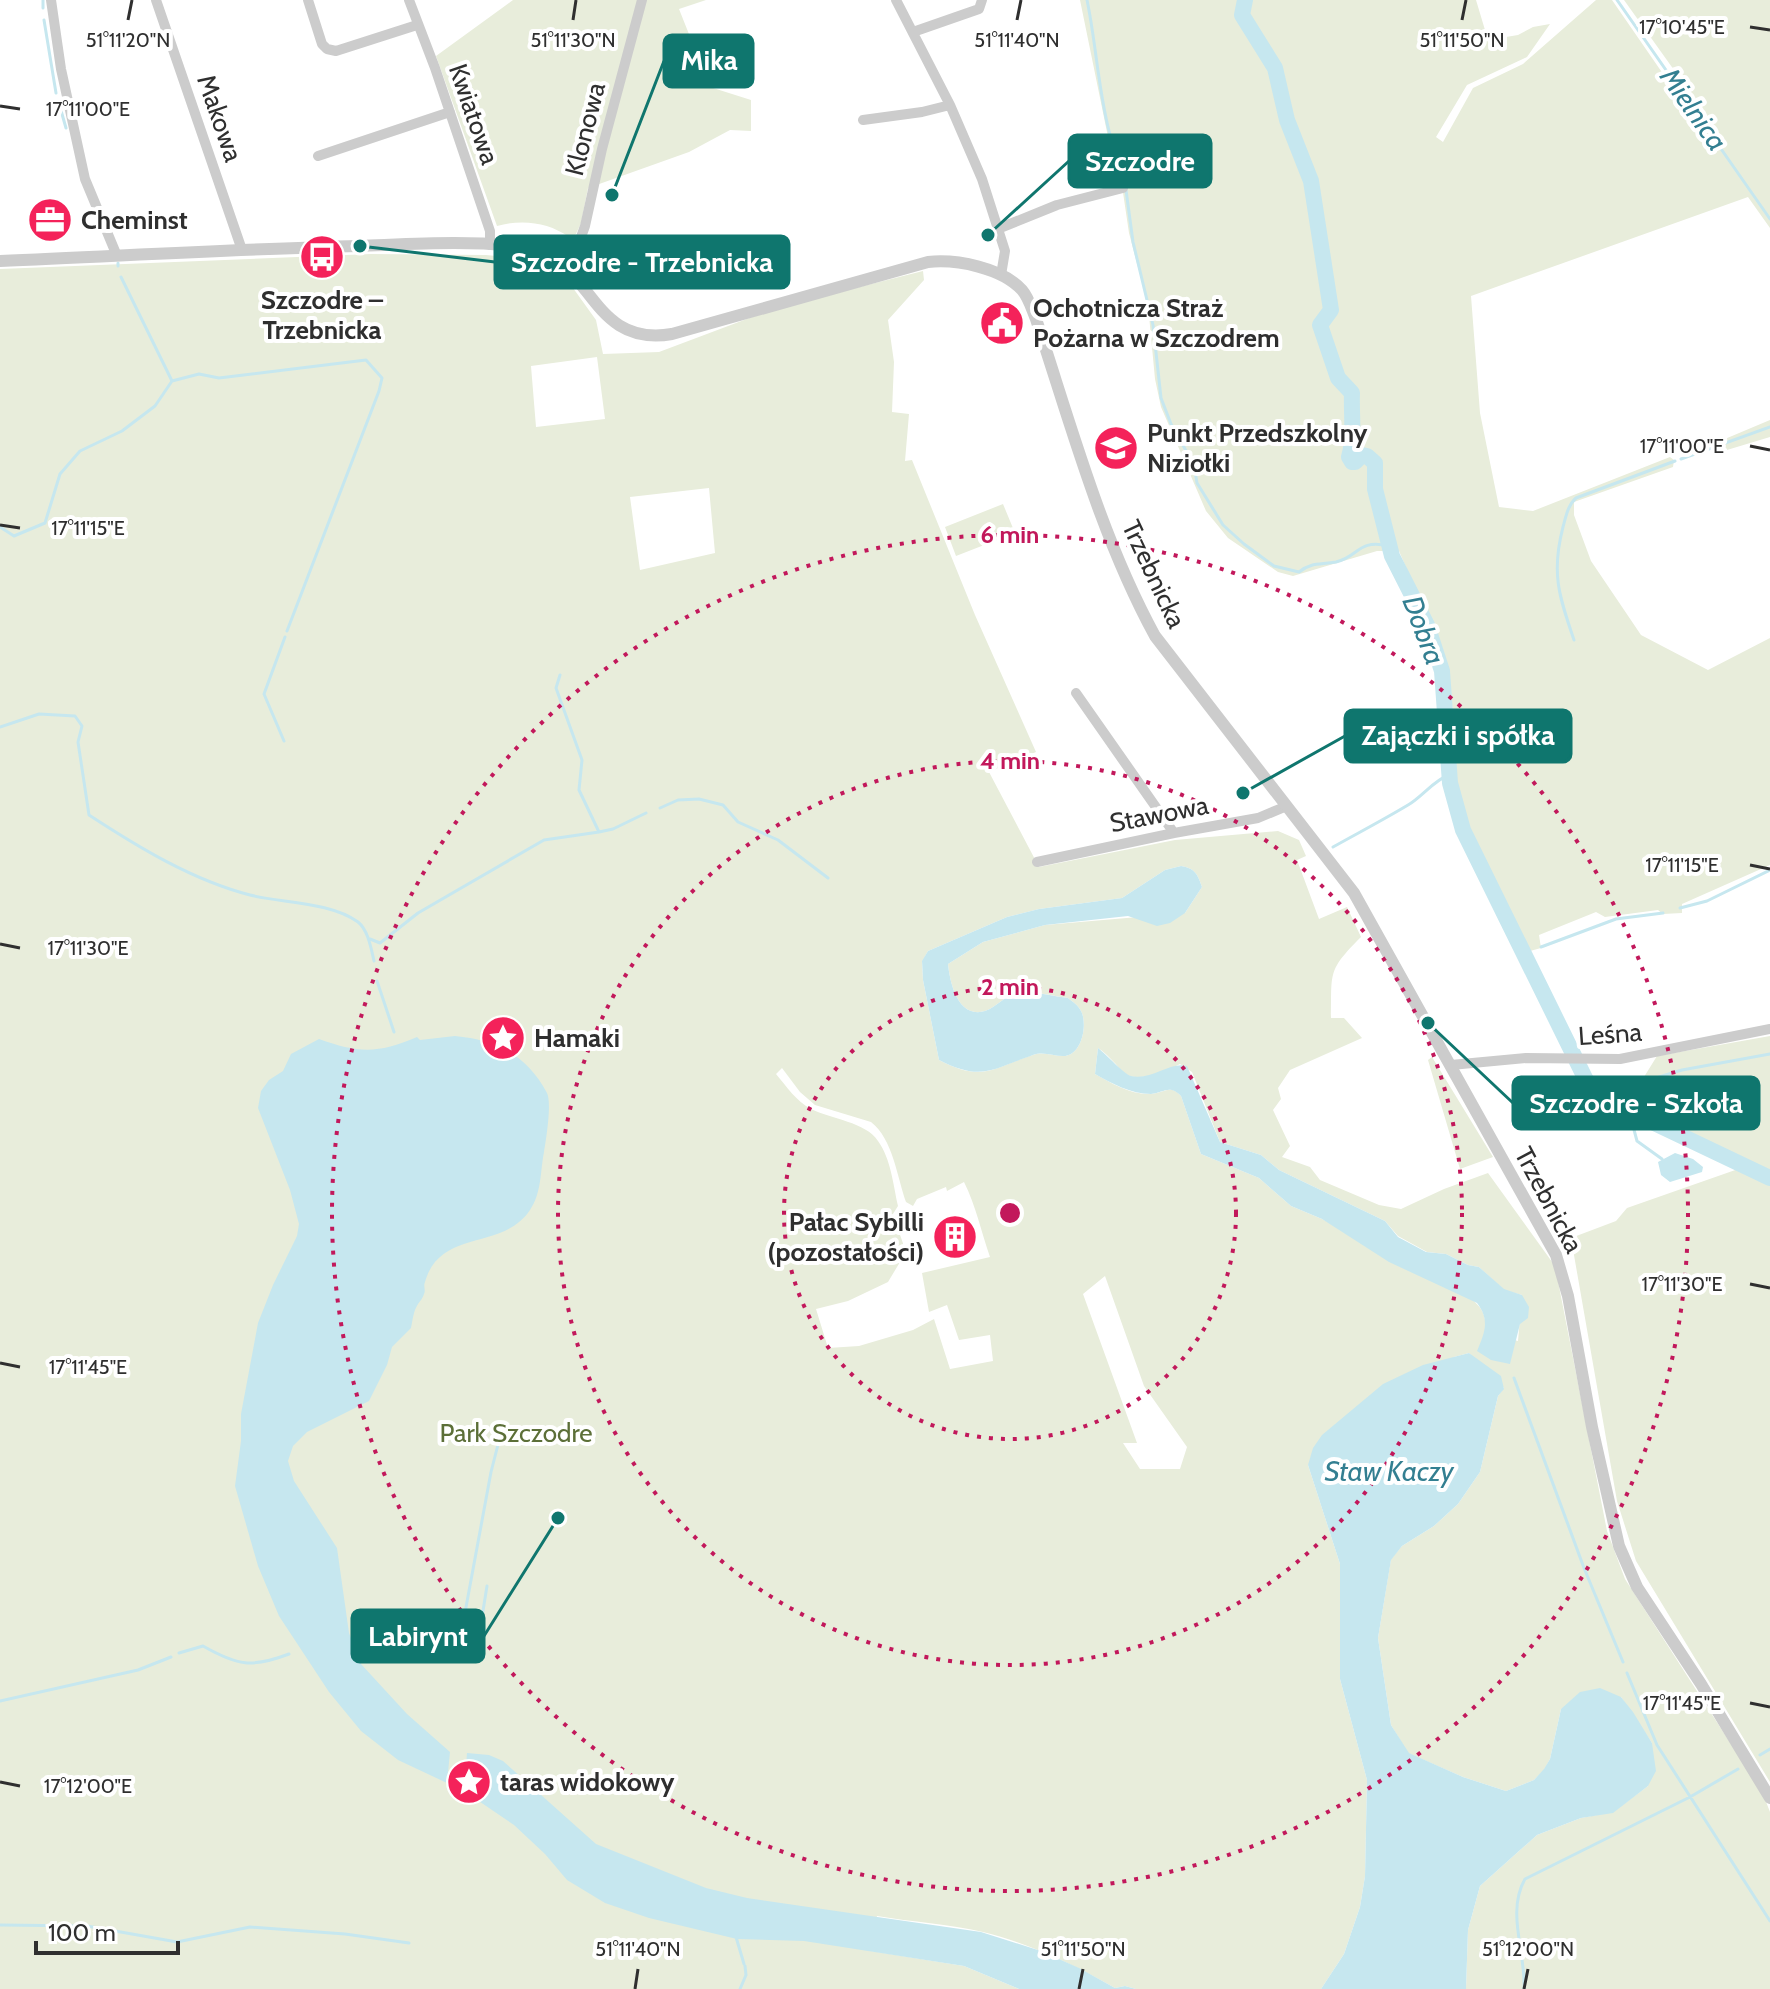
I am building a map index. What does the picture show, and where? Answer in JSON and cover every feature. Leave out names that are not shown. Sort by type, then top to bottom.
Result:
[{"type":"street","points":[[51,0],[58,58],[85,179],[117,256]]},
{"type":"street","name":"Makowa","points":[[156,0],[242,250]]},
{"type":"street","points":[[308,0],[322,44],[327,49],[336,51],[417,25]]},
{"type":"street","name":"Kwiatowa","points":[[409,0],[490,231],[490,245]]},
{"type":"street","name":"Klonowa","points":[[557,260],[581,237],[588,216],[594,181],[642,0]]},
{"type":"street","points":[[896,0],[950,105],[1000,228],[1005,251],[1001,275]]},
{"type":"street","points":[[913,32],[979,9],[982,0]]},
{"type":"street","points":[[863,120],[950,105]]},
{"type":"street","points":[[318,156],[450,112]]},
{"type":"street","points":[[1000,228],[1057,205],[1123,188]]},
{"type":"street","name":"Trzebnicka","points":[[0,261],[416,243],[534,249],[557,260],[619,327],[651,336],[672,334],[914,264],[942,262],[964,265],[1001,275],[1021,289],[1026,295],[1102,515],[1149,624],[1175,663],[1354,893],[1548,1239],[1563,1274],[1619,1546],[1637,1587],[1701,1684],[1770,1798]]},
{"type":"street","points":[[1076,693],[1174,833]]},
{"type":"street","name":"Stawowa","points":[[1037,862],[1258,818],[1287,806]]},
{"type":"street","name":"Leśna","points":[[1451,1065],[1526,1058],[1620,1059],[1770,1029]]},
{"type":"green space","points":[[513,0],[706,0],[679,9],[710,87],[751,100],[751,131],[730,130],[689,152],[588,188],[575,236],[569,237],[534,223],[497,226],[436,56]]},
{"type":"green space","points":[[1080,0],[1476,0],[1488,40],[1518,35],[1533,27],[1550,24],[1527,57],[1467,85],[1436,137],[1443,142],[1473,88],[1523,64],[1596,0],[1612,0],[1679,97],[1689,91],[1624,0],[1770,0],[1770,228],[1748,197],[1471,296],[1480,413],[1499,507],[1533,511],[1670,457],[1674,460],[1673,467],[1574,502],[1574,515],[1591,561],[1641,635],[1708,670],[1770,638],[1770,865],[1682,904],[1682,913],[1663,914],[1658,910],[1605,917],[1596,912],[1539,935],[1541,948],[1530,951],[1470,828],[1456,781],[1453,712],[1445,657],[1399,551],[1377,551],[1293,576],[1278,572],[1228,538],[1206,511],[1161,407],[1155,379],[1148,305],[1129,233],[1121,179],[1108,137]]},
{"type":"green space","name":"Park Szczodre","points":[[371,254],[486,255],[540,260],[568,281],[596,320],[603,354],[659,352],[776,308],[923,271],[924,280],[888,320],[894,362],[892,412],[909,414],[905,461],[912,460],[975,615],[1036,752],[989,772],[1039,867],[1175,840],[1278,831],[1299,840],[1306,856],[1297,860],[1319,919],[1347,907],[1361,937],[1342,958],[1334,973],[1331,1018],[1344,1018],[1362,1038],[1290,1070],[1278,1088],[1281,1099],[1273,1110],[1290,1146],[1282,1157],[1310,1167],[1320,1180],[1379,1205],[1401,1209],[1488,1173],[1555,1266],[1607,1531],[1625,1579],[1763,1794],[1770,1812],[1770,1989],[1466,1989],[1468,1930],[1480,1886],[1537,1835],[1581,1818],[1613,1812],[1648,1786],[1652,1743],[1621,1697],[1561,1709],[1550,1759],[1544,1770],[1534,1780],[1506,1791],[1463,1777],[1408,1753],[1391,1725],[1378,1638],[1391,1559],[1402,1546],[1434,1526],[1458,1504],[1480,1472],[1498,1396],[1504,1388],[1469,1353],[1454,1357],[1308,1465],[1340,1564],[1340,1679],[1367,1780],[1365,1876],[1360,1907],[1344,1954],[1321,1989],[1115,1988],[1017,1942],[957,1927],[877,1916],[871,1951],[964,1966],[1019,1989],[0,1989],[0,269]],"holes":[[[597,357],[605,419],[536,427],[531,366]],[[709,488],[715,553],[640,570],[630,497]],[[1181,866],[1190,868],[1202,887],[1185,913],[1045,925],[983,942],[948,964],[957,998],[968,1010],[985,1011],[1018,993],[1068,998],[1081,1011],[1084,1024],[1082,1038],[1075,1051],[1063,1056],[1037,1054],[977,1072],[939,1060],[923,980],[922,962],[928,951],[1007,917],[1039,909],[1122,898],[1165,870]],[[1098,1048],[1127,1075],[1134,1077],[1150,1076],[1180,1064],[1192,1072],[1220,1142],[1261,1155],[1279,1170],[1385,1221],[1398,1236],[1427,1252],[1446,1254],[1479,1267],[1504,1290],[1522,1295],[1518,1341],[1485,1332],[1482,1311],[1467,1296],[1322,1219],[1291,1206],[1259,1178],[1201,1154],[1177,1092],[1136,1093],[1095,1074]],[[782,1068],[800,1092],[815,1105],[871,1122],[884,1138],[906,1202],[913,1206],[917,1199],[946,1187],[947,1191],[964,1182],[990,1257],[922,1273],[929,1312],[947,1305],[959,1340],[990,1335],[993,1361],[950,1369],[934,1319],[913,1330],[859,1346],[828,1348],[816,1309],[848,1301],[888,1282],[906,1252],[898,1229],[891,1224],[891,1217],[898,1206],[891,1172],[878,1141],[865,1129],[811,1109],[796,1098],[776,1074]],[[1105,1276],[1144,1386],[1187,1447],[1180,1469],[1140,1469],[1123,1443],[1137,1443],[1083,1294]]]},
{"type":"green space","points":[[1770,420],[1770,437],[1717,453],[1713,444]]},
{"type":"green space","points":[[1003,504],[1015,533],[956,556],[945,527]]},
{"type":"green space","points":[[1770,1036],[1770,1175],[1626,1106],[1657,1056]]},
{"type":"green space","points":[[1432,1057],[1493,1157],[1460,1169],[1428,1060]]},
{"type":"green space","points":[[1741,1168],[1770,1182],[1770,1782],[1636,1561],[1617,1501],[1571,1238],[1616,1221],[1627,1208]]},
{"type":"water","points":[[1181,866],[1195,873],[1202,887],[1185,913],[1170,923],[1157,926],[1128,916],[1045,925],[983,942],[948,964],[957,998],[968,1010],[985,1011],[1018,993],[1068,998],[1081,1011],[1084,1024],[1082,1038],[1075,1051],[1063,1056],[1037,1054],[997,1069],[977,1072],[939,1060],[923,980],[922,961],[928,951],[1007,917],[1039,909],[1122,898],[1165,870]]},
{"type":"water","points":[[455,1036],[484,1041],[509,1052],[530,1069],[547,1093],[548,1122],[537,1196],[518,1223],[504,1231],[458,1246],[433,1265],[411,1328],[392,1347],[387,1365],[369,1401],[307,1432],[293,1446],[288,1461],[294,1481],[337,1548],[349,1633],[361,1664],[407,1714],[450,1752],[447,1783],[398,1760],[361,1731],[329,1692],[279,1616],[258,1566],[235,1486],[241,1414],[258,1323],[297,1236],[299,1224],[290,1190],[258,1108],[261,1091],[269,1080],[283,1071],[291,1054],[319,1039],[368,1050],[417,1037],[420,1040]]},
{"type":"water","points":[[1098,1048],[1131,1076],[1146,1076],[1174,1066],[1187,1066],[1220,1142],[1261,1155],[1279,1170],[1385,1221],[1398,1237],[1426,1252],[1446,1254],[1479,1267],[1504,1289],[1522,1295],[1529,1307],[1528,1318],[1520,1324],[1510,1364],[1491,1360],[1477,1351],[1485,1326],[1484,1315],[1477,1303],[1389,1262],[1322,1219],[1291,1206],[1259,1178],[1201,1154],[1181,1096],[1170,1090],[1151,1094],[1136,1092],[1095,1074]]},
{"type":"water","points":[[1675,1153],[1693,1159],[1703,1167],[1702,1172],[1670,1182],[1661,1175],[1658,1162]]},
{"type":"water","name":"Staw Kaczy","points":[[1469,1353],[1501,1376],[1504,1389],[1498,1396],[1480,1472],[1458,1504],[1434,1526],[1402,1546],[1391,1560],[1378,1638],[1391,1725],[1409,1753],[1463,1777],[1506,1791],[1534,1780],[1544,1769],[1550,1759],[1561,1709],[1580,1692],[1600,1688],[1621,1697],[1633,1712],[1652,1743],[1656,1771],[1648,1786],[1613,1813],[1581,1818],[1537,1835],[1480,1886],[1468,1930],[1466,1989],[1321,1989],[1344,1954],[1360,1907],[1365,1876],[1367,1780],[1340,1679],[1340,1564],[1308,1465],[1313,1448],[1322,1435],[1383,1384],[1423,1365]]},
{"type":"water","points":[[467,1753],[489,1755],[503,1761],[596,1844],[706,1888],[747,1898],[981,1932],[1041,1951],[1115,1988],[1125,1986],[1136,1989],[1019,1989],[964,1966],[804,1941],[737,1939],[649,1918],[605,1903],[567,1880],[514,1825],[464,1791]]},
{"type":"waterway","points":[[43,0],[43,8]]},
{"type":"waterway","points":[[1087,0],[1105,115],[1111,139],[1124,167],[1125,184]]},
{"type":"waterway","name":"Dobra","points":[[1245,0],[1242,15],[1275,68],[1287,120],[1311,181],[1331,310],[1320,325],[1338,378],[1352,393],[1349,457],[1355,462],[1362,455],[1367,456],[1375,463],[1375,489],[1392,556],[1427,625],[1442,671],[1450,783],[1463,830],[1586,1080],[1606,1100],[1770,1178]]},
{"type":"waterway","name":"Mielnica","points":[[1617,0],[1770,219]]},
{"type":"waterway","points":[[44,20],[56,93]]},
{"type":"waterway","points":[[58,100],[66,128]]},
{"type":"waterway","points":[[1126,190],[1133,242],[1153,325],[1161,398],[1171,424],[1194,465],[1197,483],[1223,525],[1274,566],[1299,572],[1312,565],[1344,559],[1364,546],[1389,546]]},
{"type":"waterway","points":[[121,277],[172,381]]},
{"type":"waterway","points":[[0,527],[14,536],[45,523],[60,474],[80,451],[122,431],[155,406],[172,381],[199,374],[219,378],[366,360],[382,378],[379,391],[287,631]]},
{"type":"waterway","points":[[1681,459],[1770,427]]},
{"type":"waterway","points":[[1574,640],[1557,571],[1559,543],[1571,504],[1576,498],[1675,461]]},
{"type":"waterway","points":[[284,741],[264,694],[285,637]]},
{"type":"waterway","points":[[370,939],[380,943],[418,913],[544,840],[599,832],[579,790],[582,760],[556,688],[560,675]]},
{"type":"waterway","points":[[0,727],[39,714],[75,716],[82,726],[78,742],[89,815],[146,850],[207,881],[250,895],[347,915],[364,930],[374,961]]},
{"type":"waterway","points":[[1333,847],[1408,805],[1449,775]]},
{"type":"waterway","points":[[660,808],[678,800],[699,799],[723,805],[738,822],[778,840],[828,878]]},
{"type":"waterway","points":[[599,832],[613,829],[646,813]]},
{"type":"waterway","points":[[1680,908],[1707,901],[1770,870]]},
{"type":"waterway","points":[[1541,947],[1616,919],[1663,913]]},
{"type":"waterway","points":[[377,981],[394,1032]]},
{"type":"waterway","points":[[1646,1101],[1659,1077],[1770,1054]]},
{"type":"waterway","points":[[1633,1126],[1637,1141],[1662,1159]]},
{"type":"waterway","points":[[1514,1378],[1584,1568],[1623,1662]]},
{"type":"waterway","points":[[464,1618],[502,1429]]},
{"type":"waterway","points":[[476,1654],[487,1586]]},
{"type":"waterway","points":[[179,1653],[203,1646],[226,1658],[245,1663],[289,1654]]},
{"type":"waterway","points":[[0,1701],[138,1670],[171,1657]]},
{"type":"waterway","points":[[1627,1673],[1657,1745],[1770,1921]]},
{"type":"waterway","points":[[1760,1755],[1770,1749]]},
{"type":"waterway","points":[[1524,1989],[1517,1905],[1525,1879],[1690,1797],[1738,1769]]},
{"type":"waterway","points":[[0,1925],[87,1926],[177,1942],[250,1927],[345,1934],[409,1943]]},
{"type":"waterway","points":[[736,1937],[744,1964]]},
{"type":"waterway","points":[[740,1989],[746,1975],[745,1966]]},
{"type":"place","name":"Mika","points":[[612,195]]},
{"type":"place","name":"Cheminst","points":[[50,220]]},
{"type":"place","name":"Szczodre","points":[[988,235]]},
{"type":"place","name":"Szczodre - Trzebnicka","points":[[360,246]]},
{"type":"place","name":"Szczodre – Trzebnicka","points":[[322,257]]},
{"type":"place","name":"Ochotnicza Straż Pożarna w Szczodrem","points":[[1002,323]]},
{"type":"place","name":"Punkt Przedszkolny Niziołki","points":[[1116,448]]},
{"type":"place","name":"Zajączki i spółka","points":[[1243,793]]},
{"type":"place","name":"Szczodre - Szkoła","points":[[1428,1023]]},
{"type":"place","name":"Hamaki","points":[[503,1038]]},
{"type":"place","name":"Pałac Sybilli (pozostałości)","points":[[955,1237]]},
{"type":"place","name":"Labirynt","points":[[558,1518]]},
{"type":"place","name":"taras widokowy","points":[[469,1782]]}]
